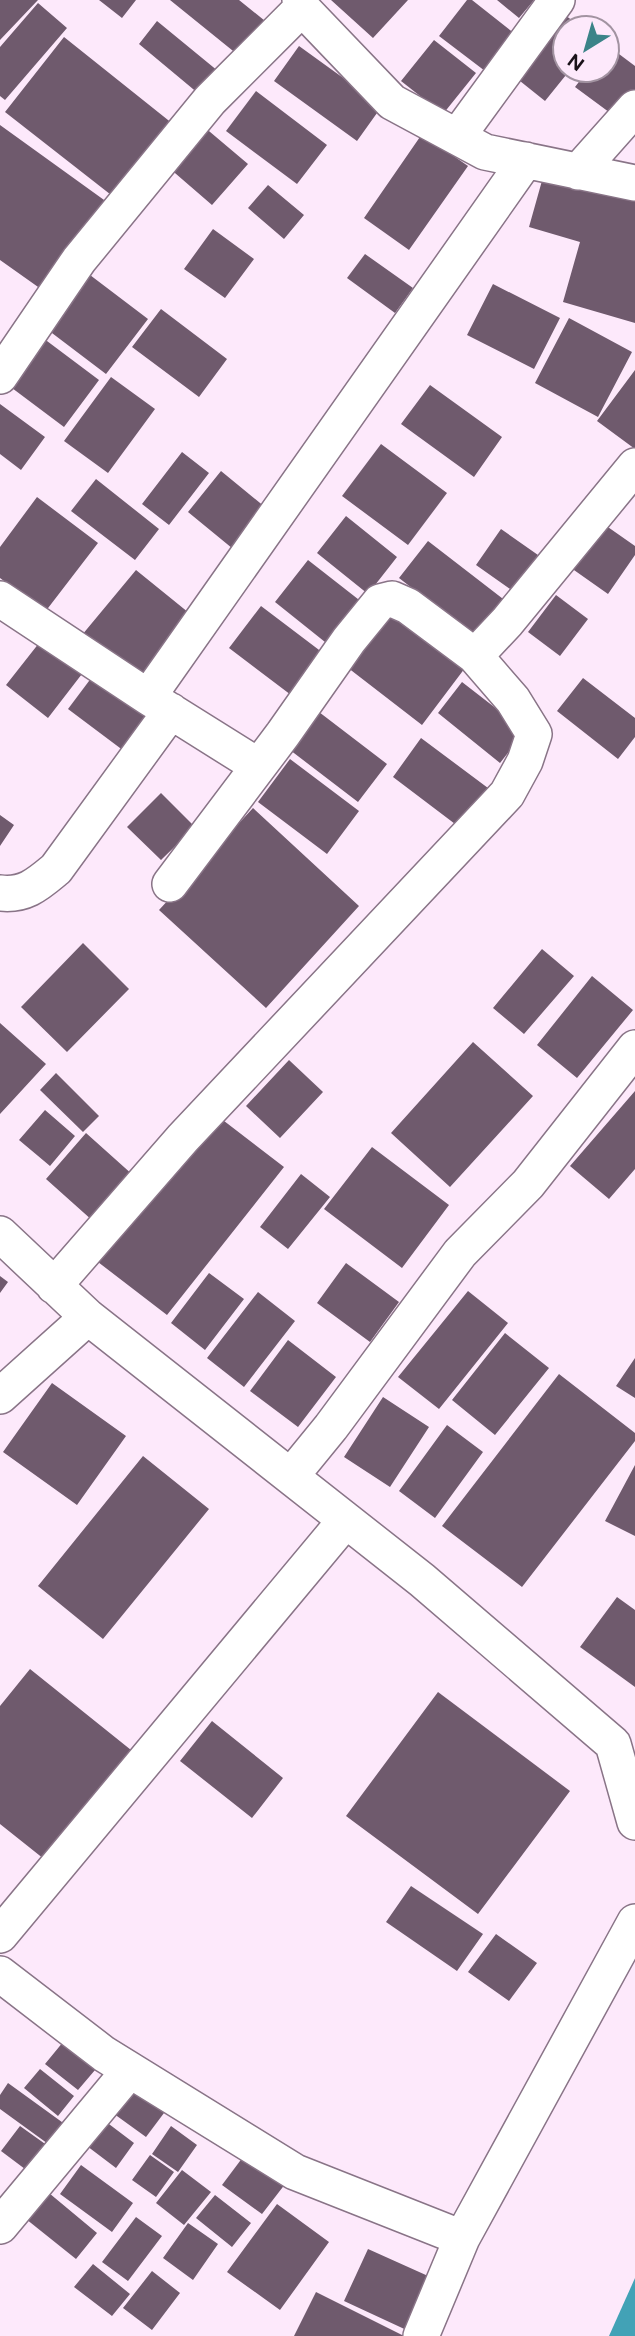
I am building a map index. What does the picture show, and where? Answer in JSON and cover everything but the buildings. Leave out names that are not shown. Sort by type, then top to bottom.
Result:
[{"type":"street","points":[[457,137],[556,0]]},
{"type":"street","points":[[0,376],[10,336],[79,260],[202,111],[301,4],[392,102],[457,137],[485,152],[635,183]]},
{"type":"street","points":[[578,173],[635,108]]},
{"type":"street","points":[[0,893],[9,894],[34,888],[56,869],[160,704],[526,160]]},
{"type":"street","points":[[475,656],[507,622],[635,466]]},
{"type":"street","points":[[0,599],[258,766]]},
{"type":"street","points":[[54,1286],[183,1138],[507,794],[525,761],[534,733],[513,700],[475,656],[408,606],[392,599],[380,602],[349,640],[170,884]]},
{"type":"street","points":[[291,1476],[331,1427],[460,1252],[528,1184],[635,1048]]},
{"type":"street","points":[[0,1234],[88,1317],[422,1580],[613,1744],[635,1822]]},
{"type":"street","points":[[0,1396],[88,1317]]},
{"type":"street","points":[[0,1935],[345,1521]]},
{"type":"street","points":[[421,2336],[462,2238],[635,1922]]},
{"type":"street","points":[[0,1974],[104,2054],[295,2172],[462,2238]]},
{"type":"street","points":[[0,2225],[130,2070]]},
{"type":"water","points":[[635,2278],[635,2336],[609,2336]]}]
